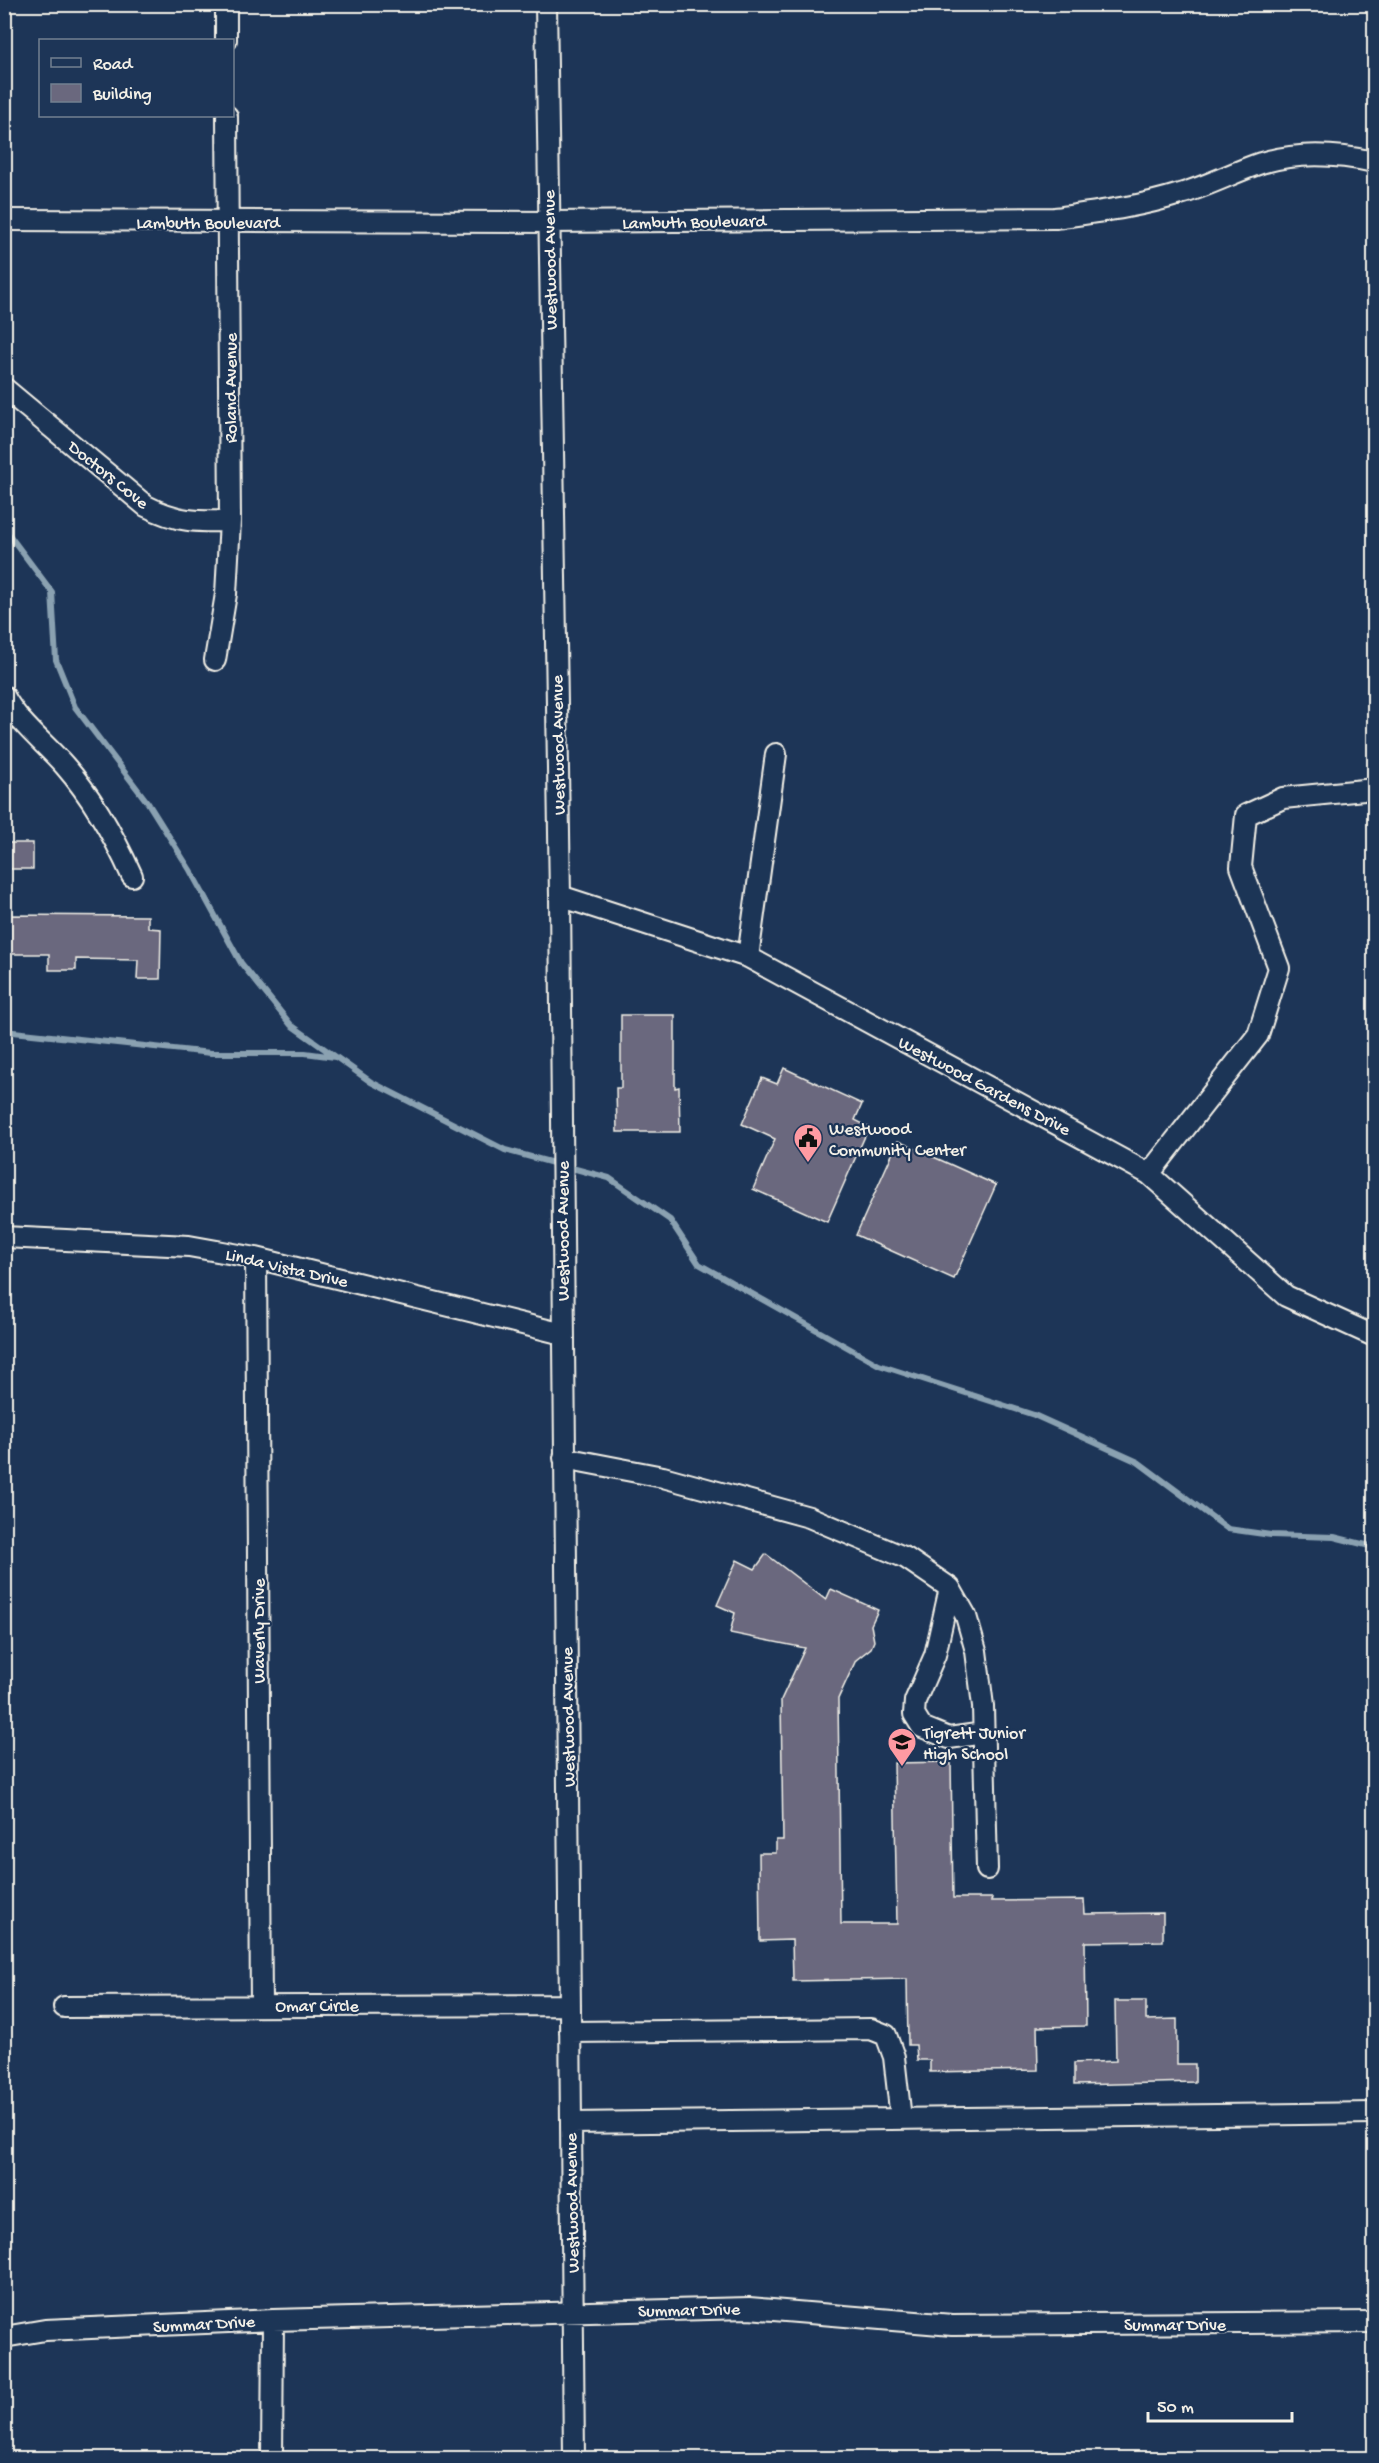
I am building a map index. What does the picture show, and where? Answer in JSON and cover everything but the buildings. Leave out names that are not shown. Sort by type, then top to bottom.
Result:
[{"type":"street","points":[[226,4],[226,39]]},
{"type":"street","name":"Westwood Avenue","points":[[546,4],[560,896],[574,2458]]},
{"type":"street","name":"Roland Avenue","points":[[215,660],[226,594],[230,522],[227,117]]},
{"type":"street","name":"Lambuth Boulevard","points":[[4,220],[229,223],[1055,218],[1129,208],[1181,194],[1262,163],[1316,155],[1349,157],[1374,162]]},
{"type":"street","name":"Doctors Cove","points":[[4,388],[146,506],[170,518],[194,522],[230,522]]},
{"type":"street","points":[[4,696],[14,714],[66,767],[107,822],[132,876]]},
{"type":"street","points":[[748,957],[776,754]]},
{"type":"street","points":[[1149,1174],[1258,1035],[1280,968],[1241,867],[1246,815],[1283,798],[1374,789]]},
{"type":"street","name":"Westwood Gardens Drive","points":[[560,896],[748,957],[1149,1174],[1286,1296],[1374,1336]]},
{"type":"street","name":"Linda Vista Drive","points":[[4,1237],[189,1246],[256,1258],[563,1334]]},
{"type":"street","name":"Waverly Drive","points":[[256,1258],[261,2005]]},
{"type":"street","points":[[564,1458],[663,1477],[809,1517],[906,1558],[950,1588],[966,1616],[976,1652],[984,1733],[987,1869]]},
{"type":"street","points":[[950,1588],[935,1655],[915,1701],[914,1714],[922,1727],[949,1738],[984,1733]]},
{"type":"street","name":"Omar Circle","points":[[63,2007],[570,2005]]},
{"type":"street","points":[[570,2032],[871,2030],[886,2035],[894,2057],[901,2119]]},
{"type":"street","points":[[571,2123],[1374,2113]]},
{"type":"street","name":"Summar Drive","points":[[4,2337],[45,2330],[273,2320],[749,2308],[952,2325],[1374,2322]]},
{"type":"street","points":[[272,2458],[273,2320]]},
{"type":"waterway","points":[[4,528],[52,592],[56,660],[75,707],[148,803],[190,870],[241,963],[291,1025],[371,1082],[505,1150],[609,1178],[670,1220],[699,1264],[879,1365],[1034,1415],[1138,1462],[1228,1529],[1271,1535],[1334,1537],[1374,1547]]},
{"type":"waterway","points":[[4,1031],[211,1053],[305,1053],[335,1057]]},
{"type":"place","name":"Westwood Community Center","points":[[808,1164]]},
{"type":"place","name":"Tigrett Junior High School","points":[[902,1768]]}]
